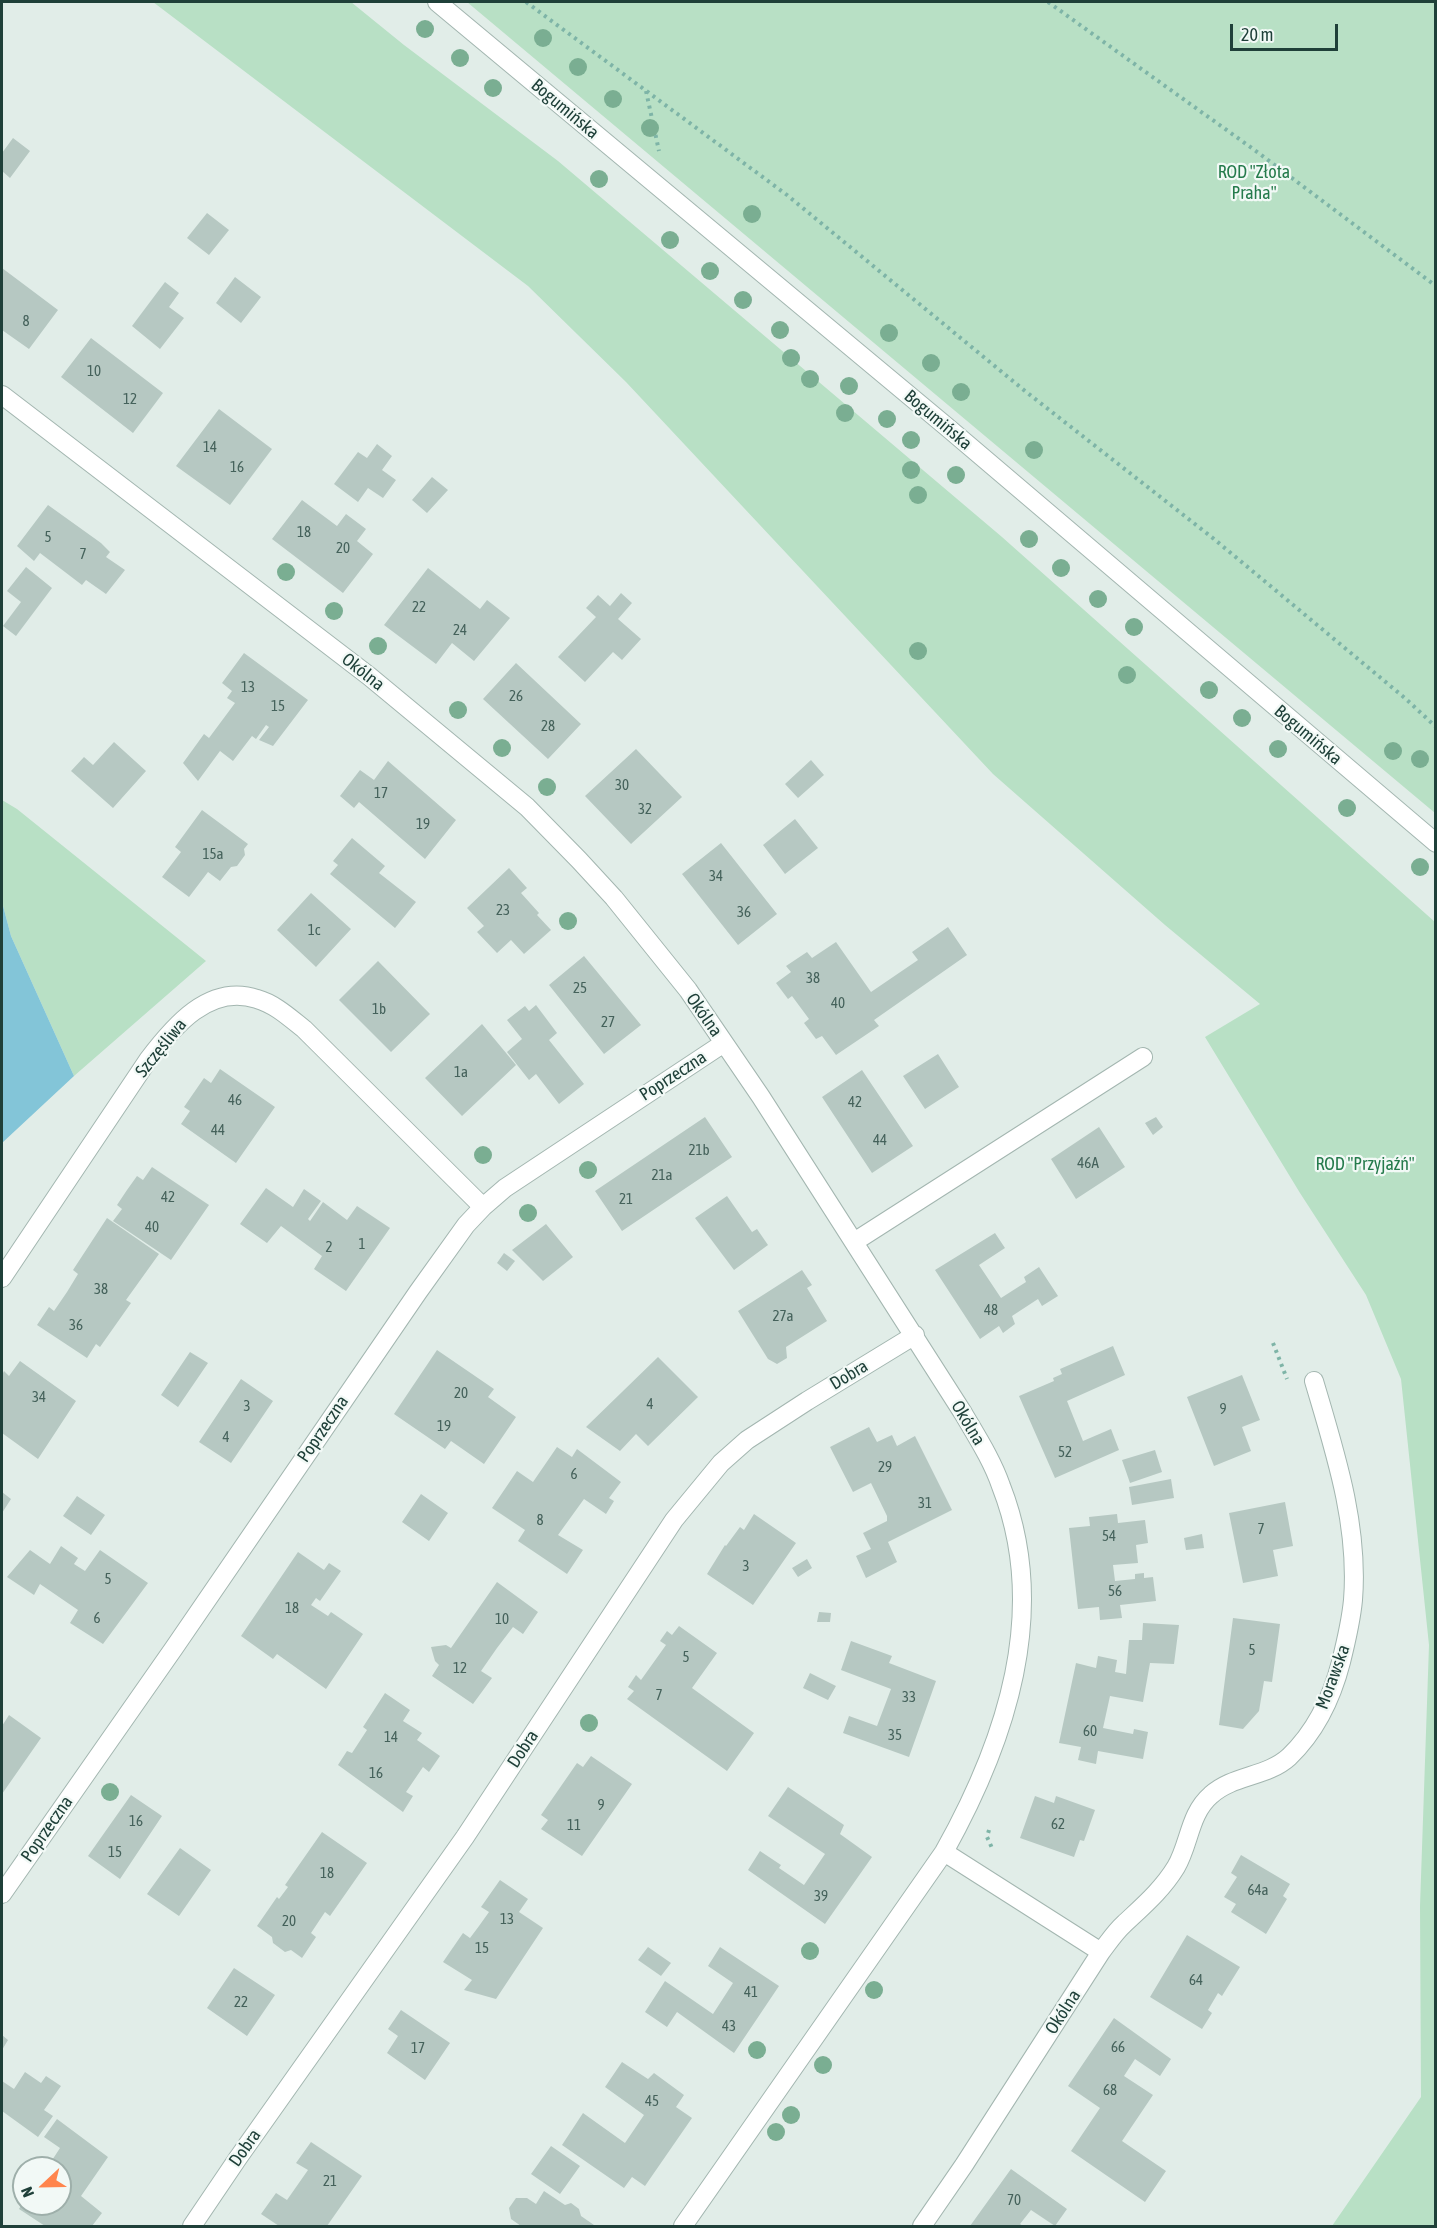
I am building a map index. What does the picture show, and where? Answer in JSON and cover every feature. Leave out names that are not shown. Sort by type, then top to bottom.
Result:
[{"type":"street","name":"Bogumińska","points":[[437,2],[947,427],[1436,843]]},
{"type":"street","name":"Okólna","points":[[2,395],[369,676],[527,807],[614,898],[681,981],[762,1097],[915,1335],[984,1449],[1001,1486],[1019,1551],[1023,1586],[1021,1646],[1009,1703],[977,1788],[944,1852],[683,2226]]},
{"type":"street","name":"Szczęśliwa","points":[[2,1278],[148,1060],[170,1031],[192,1011],[215,1000],[235,995],[258,999],[283,1012],[304,1029],[483,1207]]},
{"type":"street","name":"Poprzeczna","points":[[2,1894],[466,1225],[483,1207],[535,1167],[724,1042]]},
{"type":"street","points":[[854,1242],[1143,1057]]},
{"type":"street","name":"Dobra","points":[[192,2226],[465,1837],[674,1520],[700,1487],[721,1463],[747,1440],[915,1335]]},
{"type":"street","name":"Morawska","points":[[1101,1952],[1123,1925],[1161,1888],[1176,1867],[1198,1810],[1211,1795],[1225,1785],[1264,1771],[1287,1759],[1313,1727],[1327,1702],[1338,1674],[1350,1627],[1353,1599],[1352,1539],[1341,1478],[1314,1382]]},
{"type":"street","points":[[944,1852],[1101,1952]]},
{"type":"street","name":"Okólna","points":[[922,2226],[964,2166],[1101,1952]]},
{"type":"path","points":[[526,2],[787,195],[1025,391],[1214,539],[1406,699],[1436,727]]},
{"type":"path","points":[[1048,2],[1260,154],[1436,286]]},
{"type":"path","points":[[646,91],[668,196]]},
{"type":"green space","name":"ROD \"Przyjaźń\"","points":[[153,2],[351,2],[404,45],[558,161],[1002,537],[1435,922],[1435,2226],[1332,2226],[1421,2097],[1420,1906],[1429,1645],[1401,1379],[1366,1295],[1300,1193],[1205,1037],[1260,1004],[1165,925],[993,774],[626,382],[528,286]]},
{"type":"green space","name":"ROD \"Złota Praha\"","points":[[467,2],[1435,2],[1435,813]]},
{"type":"green space","points":[[2,800],[17,809],[206,961],[74,1076],[11,936],[2,902]]},
{"type":"water","points":[[2,902],[11,936],[74,1076],[2,1143]]},
{"type":"building","points":[[13,138],[30,151],[10,178],[2,171],[2,153]]},
{"type":"building","points":[[207,213],[229,230],[209,255],[187,238]]},
{"type":"building","points":[[2,268],[58,310],[29,349],[2,330]]},
{"type":"building","points":[[235,277],[261,297],[241,323],[216,303]]},
{"type":"building","points":[[165,282],[179,293],[169,307],[184,318],[160,349],[132,326]]},
{"type":"building","points":[[91,338],[163,393],[133,433],[61,377]]},
{"type":"building","points":[[219,409],[272,449],[230,505],[176,466]]},
{"type":"building","points":[[377,444],[392,456],[382,470],[396,480],[383,498],[368,488],[358,502],[334,484],[358,452],[367,458]]},
{"type":"building","points":[[432,477],[448,490],[427,513],[412,500]]},
{"type":"building","points":[[302,500],[337,526],[346,514],[366,529],[357,541],[373,554],[343,593],[272,539]]},
{"type":"building","points":[[48,505],[101,543],[110,552],[106,557],[125,570],[106,594],[86,580],[82,585],[40,553],[34,561],[17,546]]},
{"type":"building","points":[[26,567],[52,588],[16,636],[3,626],[21,602],[7,591]]},
{"type":"building","points":[[428,568],[480,609],[487,600],[510,618],[474,661],[452,643],[436,664],[384,625]]},
{"type":"building","points":[[621,593],[632,603],[618,619],[641,639],[622,660],[613,652],[585,682],[558,657],[596,617],[586,608],[598,595],[610,606]]},
{"type":"building","points":[[244,653],[308,700],[273,746],[259,740],[269,727],[266,725],[256,739],[252,736],[233,761],[220,751],[198,781],[183,763],[204,734],[209,738],[235,703],[227,698],[232,691],[222,683]]},
{"type":"building","points":[[516,663],[581,724],[548,759],[483,699]]},
{"type":"building","points":[[114,742],[146,771],[113,808],[71,771],[84,757],[93,765]]},
{"type":"building","points":[[636,749],[682,797],[631,844],[585,796]]},
{"type":"building","points":[[811,760],[824,775],[798,798],[785,784]]},
{"type":"building","points":[[388,761],[456,820],[425,859],[359,802],[354,808],[340,796],[360,770],[374,780]]},
{"type":"building","points":[[202,810],[248,844],[244,849],[245,855],[237,866],[231,867],[220,881],[208,872],[189,897],[162,877],[181,852],[175,847]]},
{"type":"building","points":[[795,819],[818,848],[785,874],[763,845]]},
{"type":"building","points":[[352,838],[385,866],[379,873],[416,902],[395,928],[330,874],[338,865],[333,861]]},
{"type":"building","points":[[721,843],[777,914],[738,945],[682,874]]},
{"type":"building","points":[[509,868],[527,888],[521,893],[551,930],[524,954],[511,940],[497,953],[477,932],[484,926],[467,908]]},
{"type":"building","points":[[311,893],[351,929],[316,967],[277,930]]},
{"type":"building","points":[[948,927],[967,955],[874,1020],[879,1026],[836,1055],[822,1036],[816,1039],[804,1023],[809,1019],[792,996],[788,999],[776,983],[791,972],[786,966],[807,952],[812,958],[836,942],[871,992],[918,960],[912,952]]},
{"type":"building","points":[[584,956],[641,1025],[604,1054],[549,985]]},
{"type":"building","points":[[378,961],[430,1014],[391,1052],[339,1000]]},
{"type":"building","points":[[536,1005],[557,1033],[549,1040],[584,1084],[559,1104],[536,1074],[529,1080],[507,1052],[522,1039],[507,1020],[525,1006],[529,1011]]},
{"type":"building","points":[[482,1024],[516,1065],[462,1116],[425,1078]]},
{"type":"building","points":[[938,1054],[959,1087],[925,1109],[903,1076]]},
{"type":"building","points":[[220,1069],[275,1107],[236,1163],[181,1124],[190,1111],[184,1107],[204,1078],[211,1083]]},
{"type":"building","points":[[862,1070],[913,1146],[872,1173],[822,1097]]},
{"type":"building","points":[[705,1117],[732,1157],[622,1231],[595,1191]]},
{"type":"building","points":[[1156,1117],[1163,1127],[1153,1135],[1145,1123]]},
{"type":"building","points":[[1099,1127],[1125,1167],[1076,1199],[1051,1159]]},
{"type":"building","points":[[152,1167],[209,1205],[171,1260],[113,1221],[122,1209],[117,1205],[137,1176],[143,1180]]},
{"type":"building","points":[[266,1188],[293,1207],[304,1189],[321,1201],[308,1219],[310,1221],[323,1202],[347,1220],[357,1206],[390,1228],[346,1291],[314,1269],[322,1256],[281,1226],[267,1243],[240,1224]]},
{"type":"building","points":[[727,1196],[752,1232],[757,1229],[768,1245],[734,1270],[695,1218]]},
{"type":"building","points":[[107,1218],[159,1254],[126,1300],[131,1303],[100,1347],[96,1344],[87,1358],[37,1325],[49,1307],[54,1311],[67,1292],[78,1274],[73,1270]]},
{"type":"building","points":[[546,1224],[573,1257],[543,1281],[512,1250]]},
{"type":"building","points":[[995,1233],[1005,1248],[979,1265],[1001,1298],[1026,1282],[1024,1277],[1039,1267],[1058,1296],[1042,1306],[1038,1299],[1012,1316],[1015,1324],[1003,1333],[999,1326],[980,1339],[935,1270]]},
{"type":"building","points":[[504,1253],[515,1261],[507,1271],[497,1263]]},
{"type":"building","points":[[802,1270],[812,1285],[807,1288],[827,1321],[786,1347],[787,1358],[777,1364],[768,1359],[738,1311]]},
{"type":"building","points":[[1113,1346],[1125,1375],[1067,1401],[1083,1441],[1111,1429],[1119,1450],[1055,1478],[1019,1396],[1054,1381],[1053,1378],[1062,1374],[1060,1369]]},
{"type":"building","points":[[437,1350],[494,1389],[488,1397],[516,1417],[484,1464],[451,1441],[445,1449],[394,1414]]},
{"type":"building","points":[[190,1352],[208,1363],[178,1407],[161,1395]]},
{"type":"building","points":[[658,1357],[698,1397],[648,1446],[636,1434],[620,1451],[586,1427]]},
{"type":"building","points":[[20,1361],[76,1401],[38,1459],[2,1433],[2,1375],[4,1371],[9,1376]]},
{"type":"building","points":[[1242,1375],[1260,1420],[1242,1427],[1251,1451],[1214,1466],[1187,1397]]},
{"type":"building","points":[[241,1379],[273,1401],[231,1463],[199,1442]]},
{"type":"building","points":[[869,1427],[877,1442],[892,1435],[897,1446],[915,1436],[952,1510],[888,1542],[897,1562],[866,1578],[856,1556],[871,1549],[863,1533],[887,1521],[887,1516],[871,1483],[853,1492],[830,1447]]},
{"type":"building","points":[[557,1447],[572,1457],[577,1449],[621,1482],[609,1498],[614,1501],[606,1514],[584,1499],[558,1535],[583,1550],[567,1574],[518,1541],[525,1530],[492,1508],[517,1471],[533,1482]]},
{"type":"building","points":[[1155,1450],[1162,1472],[1130,1483],[1122,1460]]},
{"type":"building","points":[[1171,1479],[1174,1498],[1132,1505],[1129,1487]]},
{"type":"building","points":[[2,1492],[11,1499],[2,1513]]},
{"type":"building","points":[[421,1494],[448,1513],[429,1541],[402,1522]]},
{"type":"building","points":[[77,1496],[105,1515],[91,1535],[63,1516]]},
{"type":"building","points":[[1285,1502],[1293,1546],[1273,1550],[1278,1576],[1243,1583],[1229,1513]]},
{"type":"building","points":[[754,1514],[796,1543],[753,1605],[707,1574],[725,1545],[740,1527],[744,1530]]},
{"type":"building","points":[[1117,1514],[1118,1523],[1145,1520],[1148,1543],[1136,1545],[1138,1563],[1113,1565],[1115,1581],[1135,1579],[1135,1574],[1144,1573],[1144,1578],[1153,1577],[1156,1601],[1120,1605],[1122,1618],[1100,1620],[1099,1607],[1078,1609],[1069,1528],[1090,1526],[1089,1517]]},
{"type":"building","points":[[1202,1534],[1204,1548],[1186,1550],[1184,1538]]},
{"type":"building","points":[[61,1546],[78,1558],[74,1564],[85,1571],[100,1550],[148,1583],[103,1644],[70,1623],[78,1610],[40,1584],[34,1595],[7,1577],[30,1550],[50,1564]]},
{"type":"building","points":[[298,1552],[324,1570],[329,1563],[341,1571],[320,1601],[316,1598],[311,1605],[328,1616],[331,1612],[363,1634],[326,1689],[277,1654],[273,1659],[241,1636]]},
{"type":"building","points":[[807,1559],[812,1568],[798,1577],[792,1568]]},
{"type":"building","points":[[497,1582],[538,1612],[523,1634],[513,1627],[497,1648],[481,1671],[492,1678],[473,1704],[432,1676],[439,1665],[435,1661],[431,1647],[446,1645],[451,1648]]},
{"type":"building","points":[[819,1612],[831,1613],[830,1622],[817,1622]]},
{"type":"building","points":[[1233,1618],[1280,1624],[1272,1682],[1264,1681],[1259,1711],[1243,1729],[1219,1725]]},
{"type":"building","points":[[1143,1623],[1179,1625],[1174,1664],[1150,1663],[1143,1702],[1110,1696],[1103,1728],[1133,1734],[1134,1729],[1148,1732],[1143,1759],[1098,1751],[1096,1764],[1078,1760],[1081,1747],[1059,1743],[1076,1663],[1096,1668],[1098,1656],[1117,1660],[1115,1672],[1126,1674],[1129,1640],[1142,1640]]},
{"type":"building","points":[[679,1626],[717,1653],[692,1688],[754,1733],[727,1771],[627,1699],[634,1691],[628,1687],[636,1675],[641,1680],[666,1645],[660,1641],[667,1631],[672,1635]]},
{"type":"building","points":[[851,1641],[892,1656],[889,1663],[936,1681],[909,1757],[843,1733],[849,1716],[877,1726],[891,1689],[841,1670]]},
{"type":"building","points":[[810,1673],[836,1686],[828,1700],[803,1688]]},
{"type":"building","points":[[385,1693],[410,1710],[403,1721],[422,1733],[417,1740],[440,1756],[429,1772],[423,1767],[406,1792],[413,1796],[403,1812],[338,1765],[347,1751],[352,1753],[367,1730],[363,1727]]},
{"type":"building","points":[[9,1715],[41,1738],[2,1794],[2,1726]]},
{"type":"building","points":[[591,1756],[632,1784],[582,1856],[541,1829],[548,1820],[541,1815],[577,1763],[583,1767]]},
{"type":"building","points":[[788,1787],[844,1825],[840,1834],[872,1857],[825,1924],[748,1870],[760,1851],[781,1865],[779,1868],[804,1885],[825,1854],[768,1816]]},
{"type":"building","points":[[131,1795],[162,1816],[120,1879],[88,1856]]},
{"type":"building","points":[[1035,1796],[1054,1803],[1056,1796],[1095,1810],[1084,1841],[1080,1840],[1074,1857],[1020,1838]]},
{"type":"building","points":[[322,1832],[367,1863],[330,1916],[325,1912],[311,1933],[316,1937],[302,1958],[291,1950],[285,1952],[273,1943],[272,1937],[257,1926],[277,1897],[279,1899],[288,1887],[285,1885]]},
{"type":"building","points":[[180,1848],[211,1870],[179,1916],[147,1894]]},
{"type":"building","points":[[1241,1855],[1290,1884],[1283,1896],[1287,1899],[1266,1934],[1231,1912],[1236,1904],[1224,1897],[1237,1877],[1231,1873]]},
{"type":"building","points":[[500,1880],[528,1899],[519,1912],[543,1928],[496,1999],[464,1990],[472,1980],[443,1962],[463,1933],[470,1938],[489,1912],[481,1907]]},
{"type":"building","points":[[1187,1935],[1240,1967],[1222,1996],[1218,1993],[1208,2010],[1212,2013],[1202,2029],[1150,1997]]},
{"type":"building","points":[[648,1947],[671,1963],[661,1976],[638,1960]]},
{"type":"building","points":[[720,1947],[779,1986],[734,2053],[677,2012],[667,2027],[645,2012],[665,1981],[713,2014],[733,1983],[708,1966]]},
{"type":"building","points":[[234,1968],[275,1995],[247,2036],[207,2008]]},
{"type":"building","points":[[401,2010],[450,2043],[425,2080],[387,2053],[398,2036],[388,2029]]},
{"type":"building","points":[[1114,2018],[1171,2059],[1160,2076],[1135,2059],[1124,2076],[1153,2095],[1122,2141],[1166,2171],[1145,2202],[1071,2151],[1100,2108],[1068,2086]]},
{"type":"building","points":[[2,2035],[8,2040],[2,2050]]},
{"type":"building","points":[[622,2062],[648,2079],[654,2073],[684,2095],[676,2107],[692,2118],[645,2186],[632,2177],[624,2188],[562,2145],[583,2113],[625,2143],[644,2115],[605,2087]]},
{"type":"building","points":[[25,2072],[41,2083],[46,2076],[61,2086],[44,2110],[53,2116],[38,2137],[2,2111],[2,2081],[14,2089]]},
{"type":"building","points":[[57,2119],[108,2157],[81,2196],[102,2213],[92,2226],[45,2226],[30,2216],[72,2216],[72,2156],[55,2156],[60,2148],[44,2137]]},
{"type":"building","points":[[311,2142],[362,2176],[327,2226],[279,2226],[261,2214],[276,2193],[287,2200],[308,2170],[296,2163]]},
{"type":"building","points":[[551,2146],[580,2166],[560,2194],[531,2174]]},
{"type":"building","points":[[1011,2169],[1067,2209],[1055,2226],[1031,2210],[1020,2224],[1023,2226],[970,2226]]},
{"type":"building","points":[[544,2191],[565,2205],[571,2203],[579,2209],[581,2216],[594,2225],[521,2226],[511,2219],[509,2208],[516,2198],[527,2198],[536,2204]]}]
